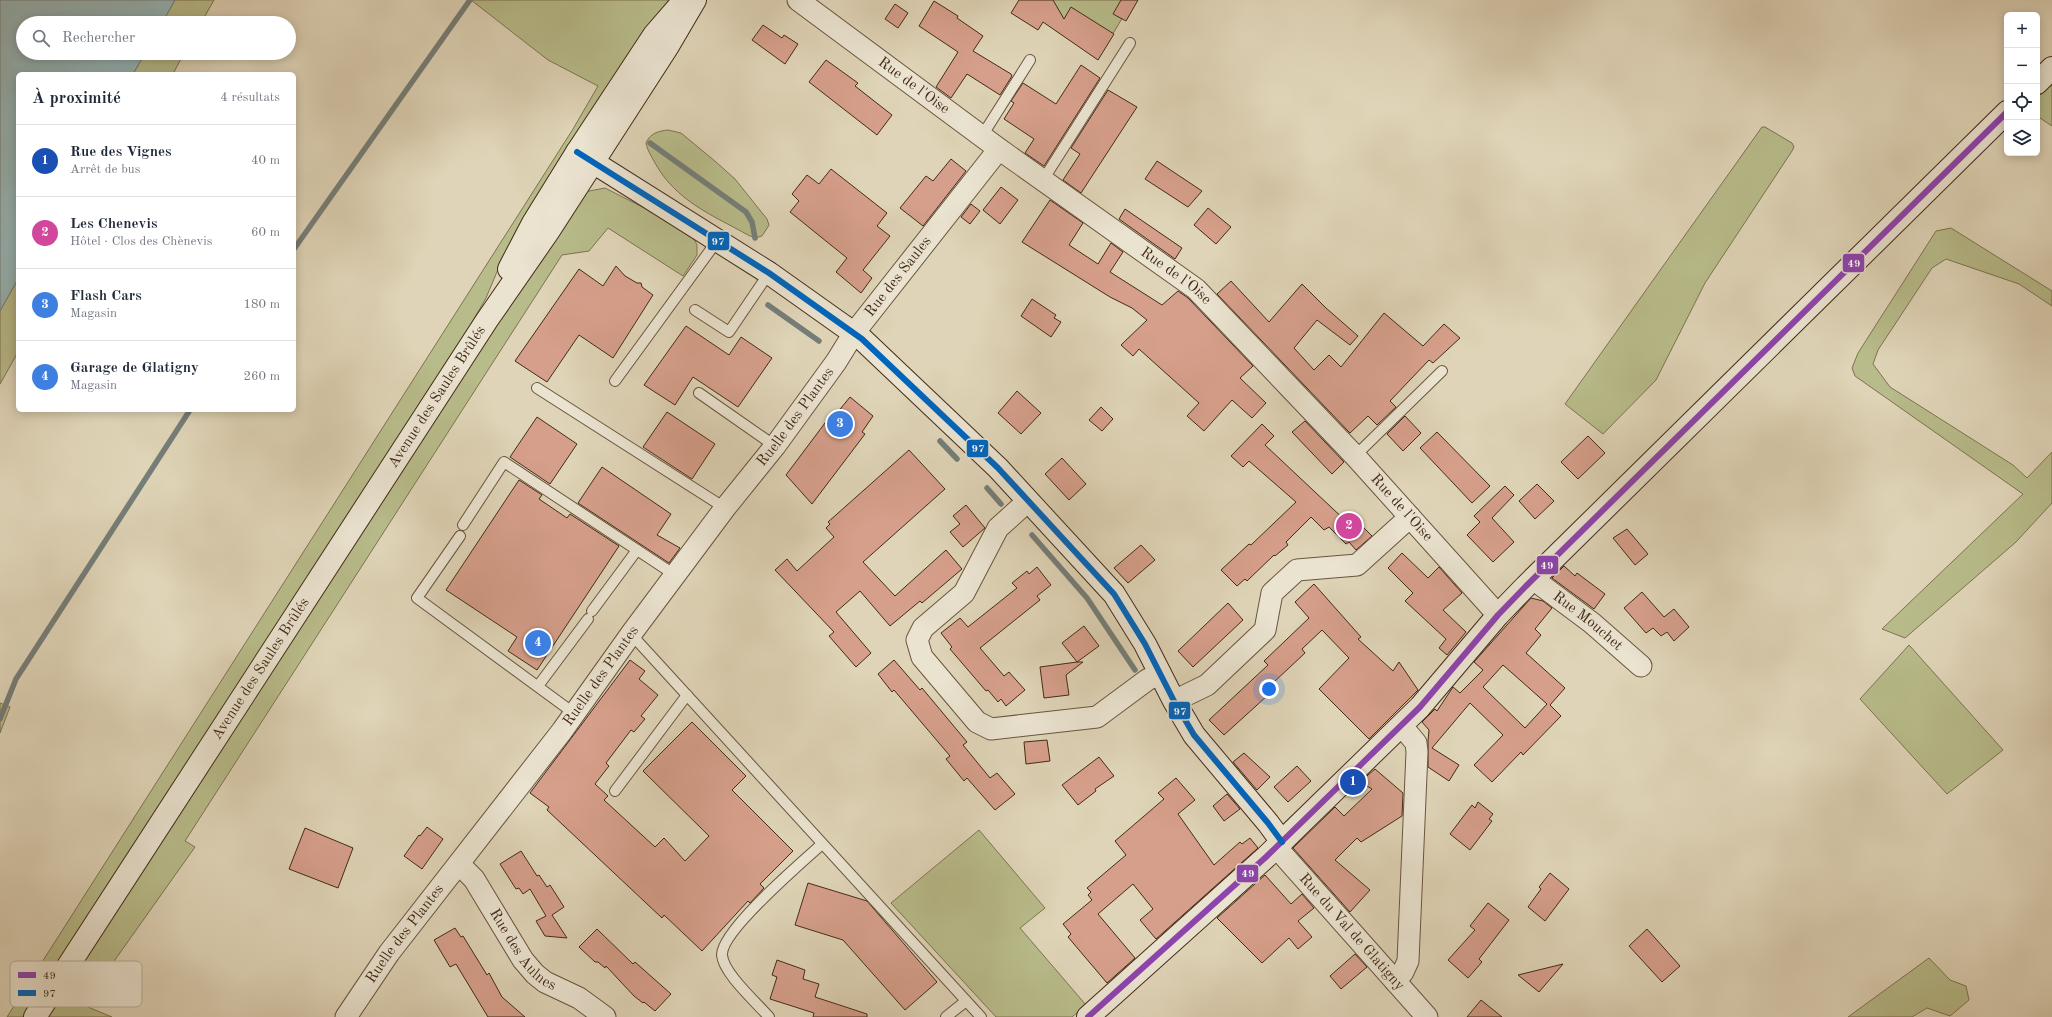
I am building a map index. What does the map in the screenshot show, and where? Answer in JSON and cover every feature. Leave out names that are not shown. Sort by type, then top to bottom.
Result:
[{"type":"main road","name":"Avenue des Saules Brûlés","points":[[71,961],[487,320],[519,275],[654,35],[685,0]]},
{"type":"main road","name":"Avenue des Saules Brûlés","points":[[585,157],[668,46],[695,0]]},
{"type":"main road","points":[[2040,80],[2052,68]]},
{"type":"main road","points":[[1088,1017],[1279,845],[1401,725],[1446,678],[1498,615],[2004,115]]},
{"type":"main road","points":[[585,157],[717,242],[769,273],[872,347],[998,468],[1114,594],[1124,607],[1174,701],[1194,735],[1268,823],[1279,845]]},
{"type":"main road","name":"Avenue des Saules Brûlés","points":[[35,1017],[41,1007]]},
{"type":"street","name":"Rue de l'Oise","points":[[798,0],[999,149],[1196,289],[1355,456],[1498,615]]},
{"type":"street","name":"Rue des Saules","points":[[854,334],[999,149]]},
{"type":"street","name":"Ruelle des Plantes","points":[[350,1015],[388,953],[575,714],[631,634],[725,508],[775,446],[836,362],[854,334]]},
{"type":"street","points":[[1028,501],[998,528],[964,593],[923,628],[917,640],[922,658],[977,722],[991,729],[1097,718],[1148,680],[1160,673]]},
{"type":"street","points":[[1174,701],[1208,685],[1265,630],[1272,593],[1297,570],[1357,566],[1410,517]]},
{"type":"street","name":"Rue Mouchet","points":[[1533,580],[1592,623],[1641,666]]},
{"type":"street","points":[[1395,981],[1404,972],[1408,962],[1417,752],[1416,743],[1401,725]]},
{"type":"street","name":"Rue du Val de Glatigny","points":[[1279,845],[1395,981],[1420,1014]]},
{"type":"street","name":"Rue des Aulnes","points":[[459,864],[474,879],[523,960],[535,974],[545,982],[579,998],[605,1017]]},
{"type":"lane","points":[[1043,180],[1130,43]]},
{"type":"lane","points":[[982,136],[1030,60]]},
{"type":"lane","points":[[615,381],[717,242]]},
{"type":"lane","points":[[695,310],[729,332],[769,273]]},
{"type":"lane","points":[[1355,456],[1442,371]]},
{"type":"lane","points":[[537,388],[725,508]]},
{"type":"lane","points":[[699,393],[775,446]]},
{"type":"lane","points":[[463,525],[504,462],[675,575]]},
{"type":"lane","points":[[460,536],[416,598],[575,714]]},
{"type":"lane","points":[[538,686],[637,550]]},
{"type":"lane","points":[[631,634],[981,1017]]},
{"type":"lane","points":[[615,791],[687,695]]},
{"type":"lane","points":[[769,1017],[726,969],[722,955],[724,947],[732,932],[784,878],[822,844]]},
{"type":"lane","points":[[946,1017],[966,1001]]},
{"type":"green space","points":[[175,0],[214,0],[205,16],[166,16]]},
{"type":"green space","points":[[471,0],[673,0],[499,267],[486,298],[471,324],[59,961],[43,961],[573,129],[598,86],[548,60]]},
{"type":"green space","points":[[1035,0],[1133,0],[1105,47]]},
{"type":"green space","points":[[141,60],[180,60],[174,72],[134,72]]},
{"type":"green space","points":[[2052,83],[2052,126],[2040,118],[2040,95]]},
{"type":"green space","points":[[1762,127],[1765,127],[1792,143],[1794,147],[1792,151],[1705,283],[1656,380],[1603,434],[1565,404]]},
{"type":"green space","points":[[668,130],[681,133],[735,179],[767,219],[769,225],[762,236],[755,238],[721,221],[696,206],[673,187],[655,163],[648,151],[646,143],[652,135]]},
{"type":"green space","points":[[605,188],[674,223],[692,235],[697,245],[697,255],[683,276],[608,228],[589,251],[562,255],[185,841],[195,847],[114,961],[83,961],[455,387],[584,192]]},
{"type":"green space","points":[[1951,228],[2052,291],[2052,306],[2019,284],[1946,259],[1932,268],[1878,350],[1873,364],[1890,387],[2013,465],[2027,478],[2052,452],[2052,503],[2016,542],[1905,638],[1882,629],[2023,494],[1855,376],[1852,368],[1858,353],[1936,231]]},
{"type":"green space","points":[[16,283],[16,356],[0,384],[0,311]]},
{"type":"green space","points":[[1909,645],[2003,750],[1947,794],[1860,699]]},
{"type":"green space","points":[[0,703],[10,707],[0,733]]},
{"type":"green space","points":[[979,830],[1045,908],[1020,928],[1086,1005],[1072,1017],[996,1017],[891,903]]},
{"type":"green space","points":[[1929,958],[1950,980],[1966,986],[1969,1000],[1950,1016],[1927,1008],[1912,1017],[1848,1017]]},
{"type":"green space","points":[[13,1007],[29,1007],[23,1017],[7,1017]]},
{"type":"green space","points":[[53,1007],[88,1007],[112,1017],[47,1017]]},
{"type":"water","points":[[0,0],[175,0],[166,16],[16,16],[16,60],[141,60],[134,72],[16,72],[16,283],[0,311]]},
{"type":"building","points":[[1019,0],[1053,0],[1064,19],[1071,7],[1114,34],[1098,60],[1043,22],[1038,30],[1011,13]]},
{"type":"building","points":[[1121,0],[1138,0],[1126,21],[1113,14]]},
{"type":"building","points":[[934,1],[958,16],[957,18],[983,36],[973,51],[1011,74],[1012,76],[1000,95],[967,74],[951,98],[936,87],[958,52],[919,26]]},
{"type":"building","points":[[895,4],[908,13],[898,28],[885,19]]},
{"type":"building","points":[[763,25],[782,38],[784,35],[798,44],[785,64],[752,40]]},
{"type":"building","points":[[826,60],[858,83],[855,86],[892,115],[877,135],[809,82]]},
{"type":"building","points":[[1081,65],[1100,78],[1044,166],[1025,153],[1034,139],[1004,119],[1014,103],[1011,101],[1023,83],[1056,104]]},
{"type":"building","points":[[1108,90],[1137,107],[1081,193],[1063,180],[1080,154],[1071,148]]},
{"type":"building","points":[[951,159],[966,171],[923,226],[900,208],[926,176],[933,181]]},
{"type":"building","points":[[1157,161],[1202,191],[1188,207],[1145,179]]},
{"type":"building","points":[[831,169],[887,213],[877,226],[890,236],[863,270],[872,278],[861,293],[836,272],[847,258],[790,212],[799,201],[792,194],[807,175],[819,184]]},
{"type":"building","points":[[1001,187],[1018,200],[1000,224],[983,210]]},
{"type":"building","points":[[1050,200],[1083,223],[1069,245],[1098,264],[1111,243],[1123,252],[1110,272],[1162,305],[1178,291],[1188,298],[1253,366],[1240,378],[1266,403],[1252,418],[1232,400],[1204,431],[1187,416],[1199,403],[1139,349],[1133,356],[1121,345],[1147,320],[1132,308],[1110,297],[1022,242]]},
{"type":"building","points":[[971,204],[980,211],[970,224],[961,217]]},
{"type":"building","points":[[1208,208],[1231,227],[1216,244],[1194,225]]},
{"type":"building","points":[[1125,209],[1182,248],[1175,259],[1119,219]]},
{"type":"building","points":[[616,266],[625,276],[637,283],[641,283],[642,287],[653,295],[613,358],[579,335],[547,382],[515,361],[579,269],[603,286]]},
{"type":"building","points":[[1231,281],[1269,322],[1302,284],[1326,308],[1358,336],[1350,345],[1317,320],[1294,348],[1314,370],[1329,355],[1341,367],[1384,313],[1423,346],[1444,324],[1460,338],[1433,363],[1429,360],[1390,401],[1396,407],[1377,425],[1368,416],[1350,433],[1217,294]]},
{"type":"building","points":[[1032,299],[1056,315],[1054,318],[1061,322],[1051,337],[1021,316]]},
{"type":"building","points":[[686,326],[729,355],[741,337],[772,358],[738,407],[693,377],[675,405],[644,385]]},
{"type":"building","points":[[1017,391],[1041,413],[1021,434],[998,413]]},
{"type":"building","points":[[850,397],[873,416],[862,432],[865,434],[812,504],[786,475],[834,411],[837,413]]},
{"type":"building","points":[[1101,407],[1113,419],[1102,431],[1089,420]]},
{"type":"building","points":[[667,412],[715,444],[692,479],[643,447]]},
{"type":"building","points":[[1405,416],[1421,433],[1403,451],[1387,434]]},
{"type":"building","points":[[537,417],[577,444],[550,484],[510,457]]},
{"type":"building","points":[[1305,421],[1344,462],[1332,474],[1292,432]]},
{"type":"building","points":[[1262,424],[1274,436],[1265,445],[1348,523],[1353,517],[1372,536],[1356,550],[1349,542],[1346,544],[1329,527],[1324,530],[1311,517],[1286,542],[1288,545],[1275,556],[1274,555],[1247,581],[1245,579],[1237,586],[1221,570],[1249,544],[1251,545],[1296,502],[1249,461],[1243,467],[1231,456]]},
{"type":"building","points":[[1437,432],[1490,486],[1472,503],[1420,448]]},
{"type":"building","points":[[1588,436],[1605,453],[1578,479],[1561,462]]},
{"type":"building","points":[[909,450],[945,489],[863,562],[895,596],[946,550],[962,569],[922,603],[920,601],[890,626],[860,591],[836,612],[871,653],[856,667],[829,636],[834,632],[775,570],[787,559],[797,571],[834,537],[826,528],[830,524],[828,522]]},
{"type":"building","points":[[1062,458],[1086,484],[1069,500],[1045,474]]},
{"type":"building","points":[[602,467],[671,514],[657,535],[680,548],[669,563],[578,503]]},
{"type":"building","points":[[519,480],[542,495],[539,499],[567,518],[570,514],[619,546],[537,670],[508,651],[517,637],[446,590]]},
{"type":"building","points":[[1537,484],[1554,501],[1535,519],[1519,501]]},
{"type":"building","points":[[1505,486],[1514,495],[1492,518],[1514,542],[1493,562],[1467,535],[1480,522],[1474,516]]},
{"type":"building","points":[[966,505],[985,528],[963,547],[950,532],[960,524],[953,516]]},
{"type":"building","points":[[1627,529],[1648,554],[1635,565],[1613,538]]},
{"type":"building","points":[[1141,545],[1155,560],[1128,583],[1114,568]]},
{"type":"building","points":[[1402,553],[1428,578],[1439,567],[1462,593],[1443,610],[1466,632],[1447,655],[1439,648],[1446,639],[1405,601],[1413,593],[1388,568]]},
{"type":"building","points":[[1564,566],[1575,576],[1577,573],[1605,594],[1594,609],[1552,578]]},
{"type":"building","points":[[1037,567],[1051,585],[1037,596],[1040,600],[980,648],[1004,676],[1009,672],[1025,690],[1006,706],[1001,699],[998,702],[988,690],[986,691],[950,649],[952,647],[941,633],[960,618],[968,627],[1017,588],[1012,583],[1027,571],[1029,574]]},
{"type":"building","points":[[1314,584],[1361,637],[1358,639],[1393,671],[1399,662],[1418,690],[1369,739],[1319,689],[1349,658],[1322,630],[1302,649],[1305,653],[1274,682],[1278,686],[1224,735],[1209,720],[1268,665],[1264,661],[1309,618],[1295,602]]},
{"type":"building","points":[[1642,592],[1664,617],[1674,609],[1689,627],[1674,641],[1667,632],[1661,636],[1653,628],[1646,633],[1624,608]]},
{"type":"building","points":[[1531,598],[1543,601],[1552,608],[1535,629],[1541,635],[1526,653],[1565,688],[1550,705],[1561,716],[1523,755],[1521,752],[1492,782],[1474,765],[1503,735],[1470,703],[1432,748],[1459,765],[1449,781],[1428,767],[1429,730],[1422,722],[1435,709],[1437,711],[1453,687],[1460,693],[1483,670],[1474,662]],"holes":[[[1503,665],[1547,704],[1525,728],[1483,687]]]},
{"type":"building","points":[[1228,603],[1243,620],[1193,667],[1178,651]]},
{"type":"building","points":[[1084,626],[1099,646],[1077,662],[1062,643]]},
{"type":"building","points":[[630,660],[645,671],[639,679],[658,695],[641,716],[645,719],[634,732],[631,730],[606,763],[609,766],[595,784],[608,796],[604,800],[655,847],[664,838],[685,861],[709,836],[643,771],[692,722],[746,776],[732,790],[793,851],[760,884],[764,888],[750,903],[748,901],[702,951],[664,915],[662,918],[547,810],[549,807],[530,793]]},
{"type":"building","points":[[894,660],[920,690],[922,688],[967,742],[963,745],[990,778],[997,773],[1015,794],[995,810],[967,778],[964,781],[946,759],[950,756],[894,690],[892,692],[878,674]]},
{"type":"building","points":[[1083,662],[1066,675],[1069,695],[1044,698],[1040,667]]},
{"type":"building","points":[[1047,740],[1050,761],[1026,764],[1024,742]]},
{"type":"building","points":[[1244,753],[1270,777],[1257,790],[1233,762]]},
{"type":"building","points":[[1099,757],[1114,776],[1095,789],[1096,791],[1078,805],[1062,785]]},
{"type":"building","points":[[1297,766],[1311,781],[1288,802],[1274,787]]},
{"type":"building","points":[[1375,769],[1403,793],[1402,816],[1361,842],[1357,838],[1335,860],[1370,890],[1350,912],[1293,848],[1335,807],[1344,816],[1372,789],[1360,782]]},
{"type":"building","points":[[1176,778],[1195,800],[1178,814],[1214,865],[1240,842],[1242,844],[1250,838],[1258,848],[1156,939],[1140,920],[1153,909],[1133,884],[1098,914],[1135,958],[1107,983],[1068,937],[1071,934],[1063,924],[1092,900],[1088,895],[1091,892],[1087,888],[1126,855],[1115,841],[1164,799],[1158,793]]},
{"type":"building","points":[[1227,794],[1240,809],[1224,821],[1213,806]]},
{"type":"building","points":[[1478,802],[1493,814],[1489,819],[1492,821],[1470,850],[1450,834],[1472,805],[1475,808]]},
{"type":"building","points":[[427,827],[443,839],[422,869],[404,856],[419,835],[420,836]]},
{"type":"building","points":[[305,828],[353,848],[338,888],[289,869]]},
{"type":"building","points":[[521,851],[537,876],[539,875],[547,887],[550,885],[564,907],[552,915],[567,938],[545,936],[536,921],[546,916],[530,889],[523,894],[519,888],[516,889],[500,864]]},
{"type":"building","points":[[1550,873],[1569,889],[1545,921],[1528,907],[1541,889],[1539,887]]},
{"type":"building","points":[[1265,875],[1291,904],[1302,894],[1314,908],[1298,921],[1312,937],[1298,949],[1289,938],[1262,963],[1217,918]]},
{"type":"building","points":[[808,883],[867,901],[937,982],[905,1010],[843,940],[795,925]]},
{"type":"building","points":[[1488,903],[1509,920],[1479,959],[1482,962],[1468,978],[1448,960],[1475,930],[1470,926]]},
{"type":"building","points":[[455,928],[461,937],[463,936],[487,975],[489,973],[502,997],[525,1017],[488,1017],[456,964],[450,967],[434,940]]},
{"type":"building","points":[[597,929],[633,964],[635,962],[671,994],[655,1011],[634,996],[606,966],[605,968],[598,962],[595,962],[579,947]]},
{"type":"building","points":[[1647,929],[1680,966],[1662,982],[1629,946]]},
{"type":"building","points":[[1355,954],[1367,967],[1341,989],[1330,976]]},
{"type":"building","points":[[777,960],[805,970],[803,979],[819,984],[815,997],[867,1014],[867,1017],[813,1017],[814,1013],[770,999],[777,977],[772,975]]},
{"type":"building","points":[[1563,964],[1539,992],[1518,975]]},
{"type":"building","points":[[1481,1000],[1502,1017],[1467,1017]]},
{"type":"waterway","points":[[296,246],[470,0]]},
{"type":"waterway","points":[[650,143],[746,212],[752,222],[755,238]]},
{"type":"waterway","points":[[768,305],[819,341]]},
{"type":"waterway","points":[[0,719],[16,679],[189,412]]},
{"type":"waterway","points":[[940,441],[957,459]]},
{"type":"waterway","points":[[987,488],[1001,504]]},
{"type":"waterway","points":[[1032,535],[1087,598],[1135,670]]},
{"type":"transit line","name":"49","points":[[1088,1017],[1266,857],[1420,707],[1498,615],[1526,586],[2004,115]]},
{"type":"transit line","name":"97","points":[[577,152],[769,273],[862,339],[998,468],[1114,594],[1145,644],[1174,701],[1194,735],[1268,823],[1282,842]]},
{"type":"place","name":"Flash Cars","points":[[840,424]]},
{"type":"place","name":"Les Chenevis","points":[[1349,526]]},
{"type":"place","name":"Garage de Glatigny","points":[[538,643]]},
{"type":"place","name":"Rue des Vignes","points":[[1353,782]]}]
